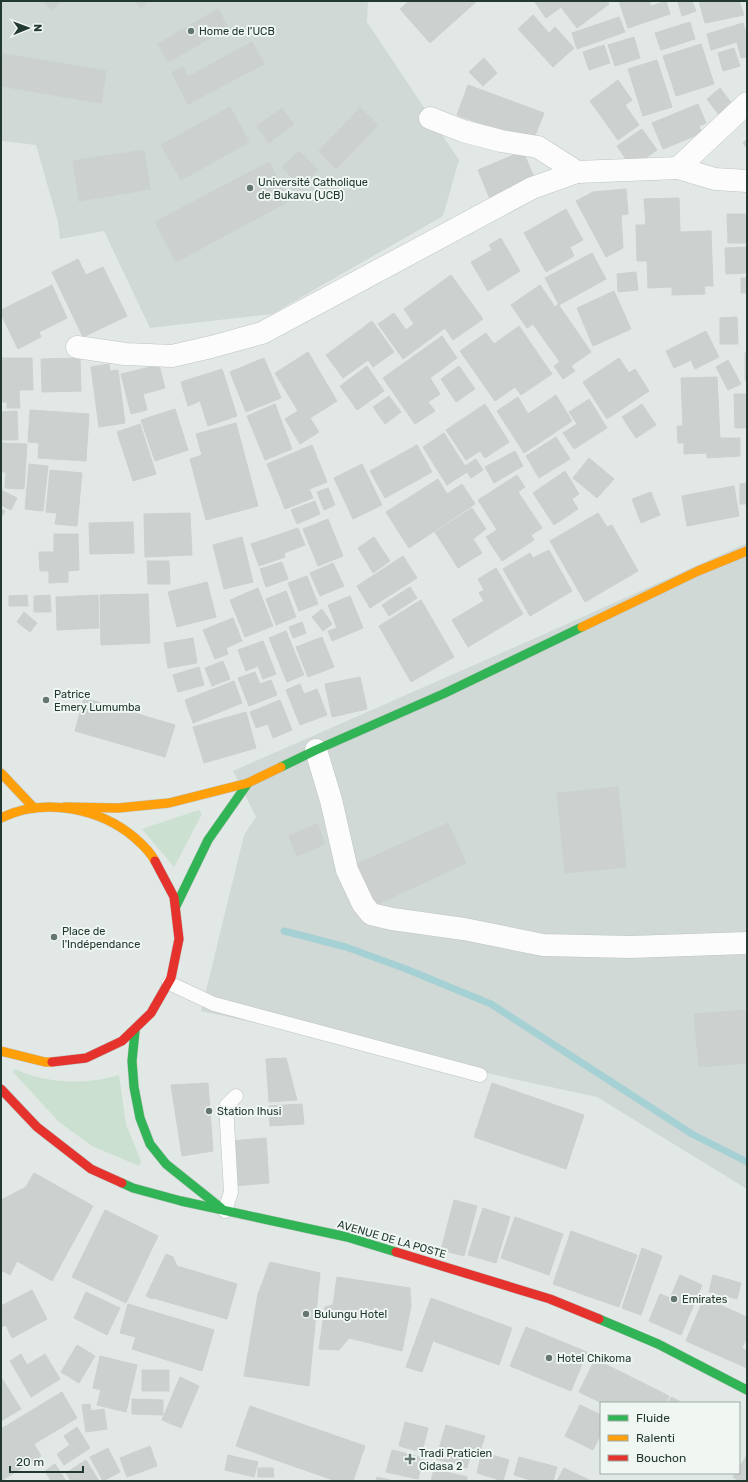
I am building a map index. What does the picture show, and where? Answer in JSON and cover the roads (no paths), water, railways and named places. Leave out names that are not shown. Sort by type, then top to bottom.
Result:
[{"type":"main road","points":[[1,818],[34,808],[118,808],[169,803],[248,783],[316,750],[443,694],[698,571],[747,551]]},
{"type":"main road","points":[[1,773],[34,808]]},
{"type":"main road","points":[[176,906],[208,840],[248,783]]},
{"type":"main road","points":[[1,1051],[28,1060],[47,1062],[66,1062],[103,1052],[120,1043],[149,1017],[157,1006],[169,983],[176,964],[179,945],[179,925],[176,906],[169,885],[159,866],[146,849],[131,834],[113,822],[93,814],[65,807]]},
{"type":"main road","name":"AVENUE DE LA POSTE","points":[[135,1031],[132,1061],[134,1087],[140,1118],[150,1144],[166,1164],[225,1211],[347,1237],[550,1300],[658,1344],[747,1390]]},
{"type":"main road","points":[[1,1089],[37,1127],[92,1169],[133,1188],[225,1211]]},
{"type":"street","points":[[678,168],[747,103]]},
{"type":"street","points":[[430,118],[464,131],[501,141],[538,147],[577,172]]},
{"type":"street","points":[[77,347],[125,354],[172,356],[262,333],[532,188],[577,172],[678,168],[715,179],[747,181]]},
{"type":"street","points":[[316,750],[331,800],[347,870],[363,904],[371,914],[543,945],[630,947],[747,943]]},
{"type":"lane","points":[[169,983],[214,1004],[480,1075]]},
{"type":"lane","points":[[225,1211],[231,1192],[226,1106],[236,1096]]},
{"type":"waterway","points":[[284,931],[346,947],[406,969],[491,1004],[692,1134],[747,1162]]},
{"type":"place","name":"Home de l’UCB","points":[[191,31]]},
{"type":"place","name":"Université Catholique de Bukavu (UCB)","points":[[250,188]]},
{"type":"place","name":"Patrice Emery Lumumba","points":[[46,700]]},
{"type":"place","name":"Place de l'Indépendance","points":[[54,937]]},
{"type":"place","name":"Station Ihusi","points":[[209,1111]]},
{"type":"place","name":"Emirates","points":[[674,1299]]},
{"type":"place","name":"Bulungu Hotel","points":[[306,1314]]},
{"type":"place","name":"Hotel Chikoma","points":[[549,1358]]},
{"type":"place","name":"Tradi Praticien Cidasa 2","points":[[410,1459]]}]
